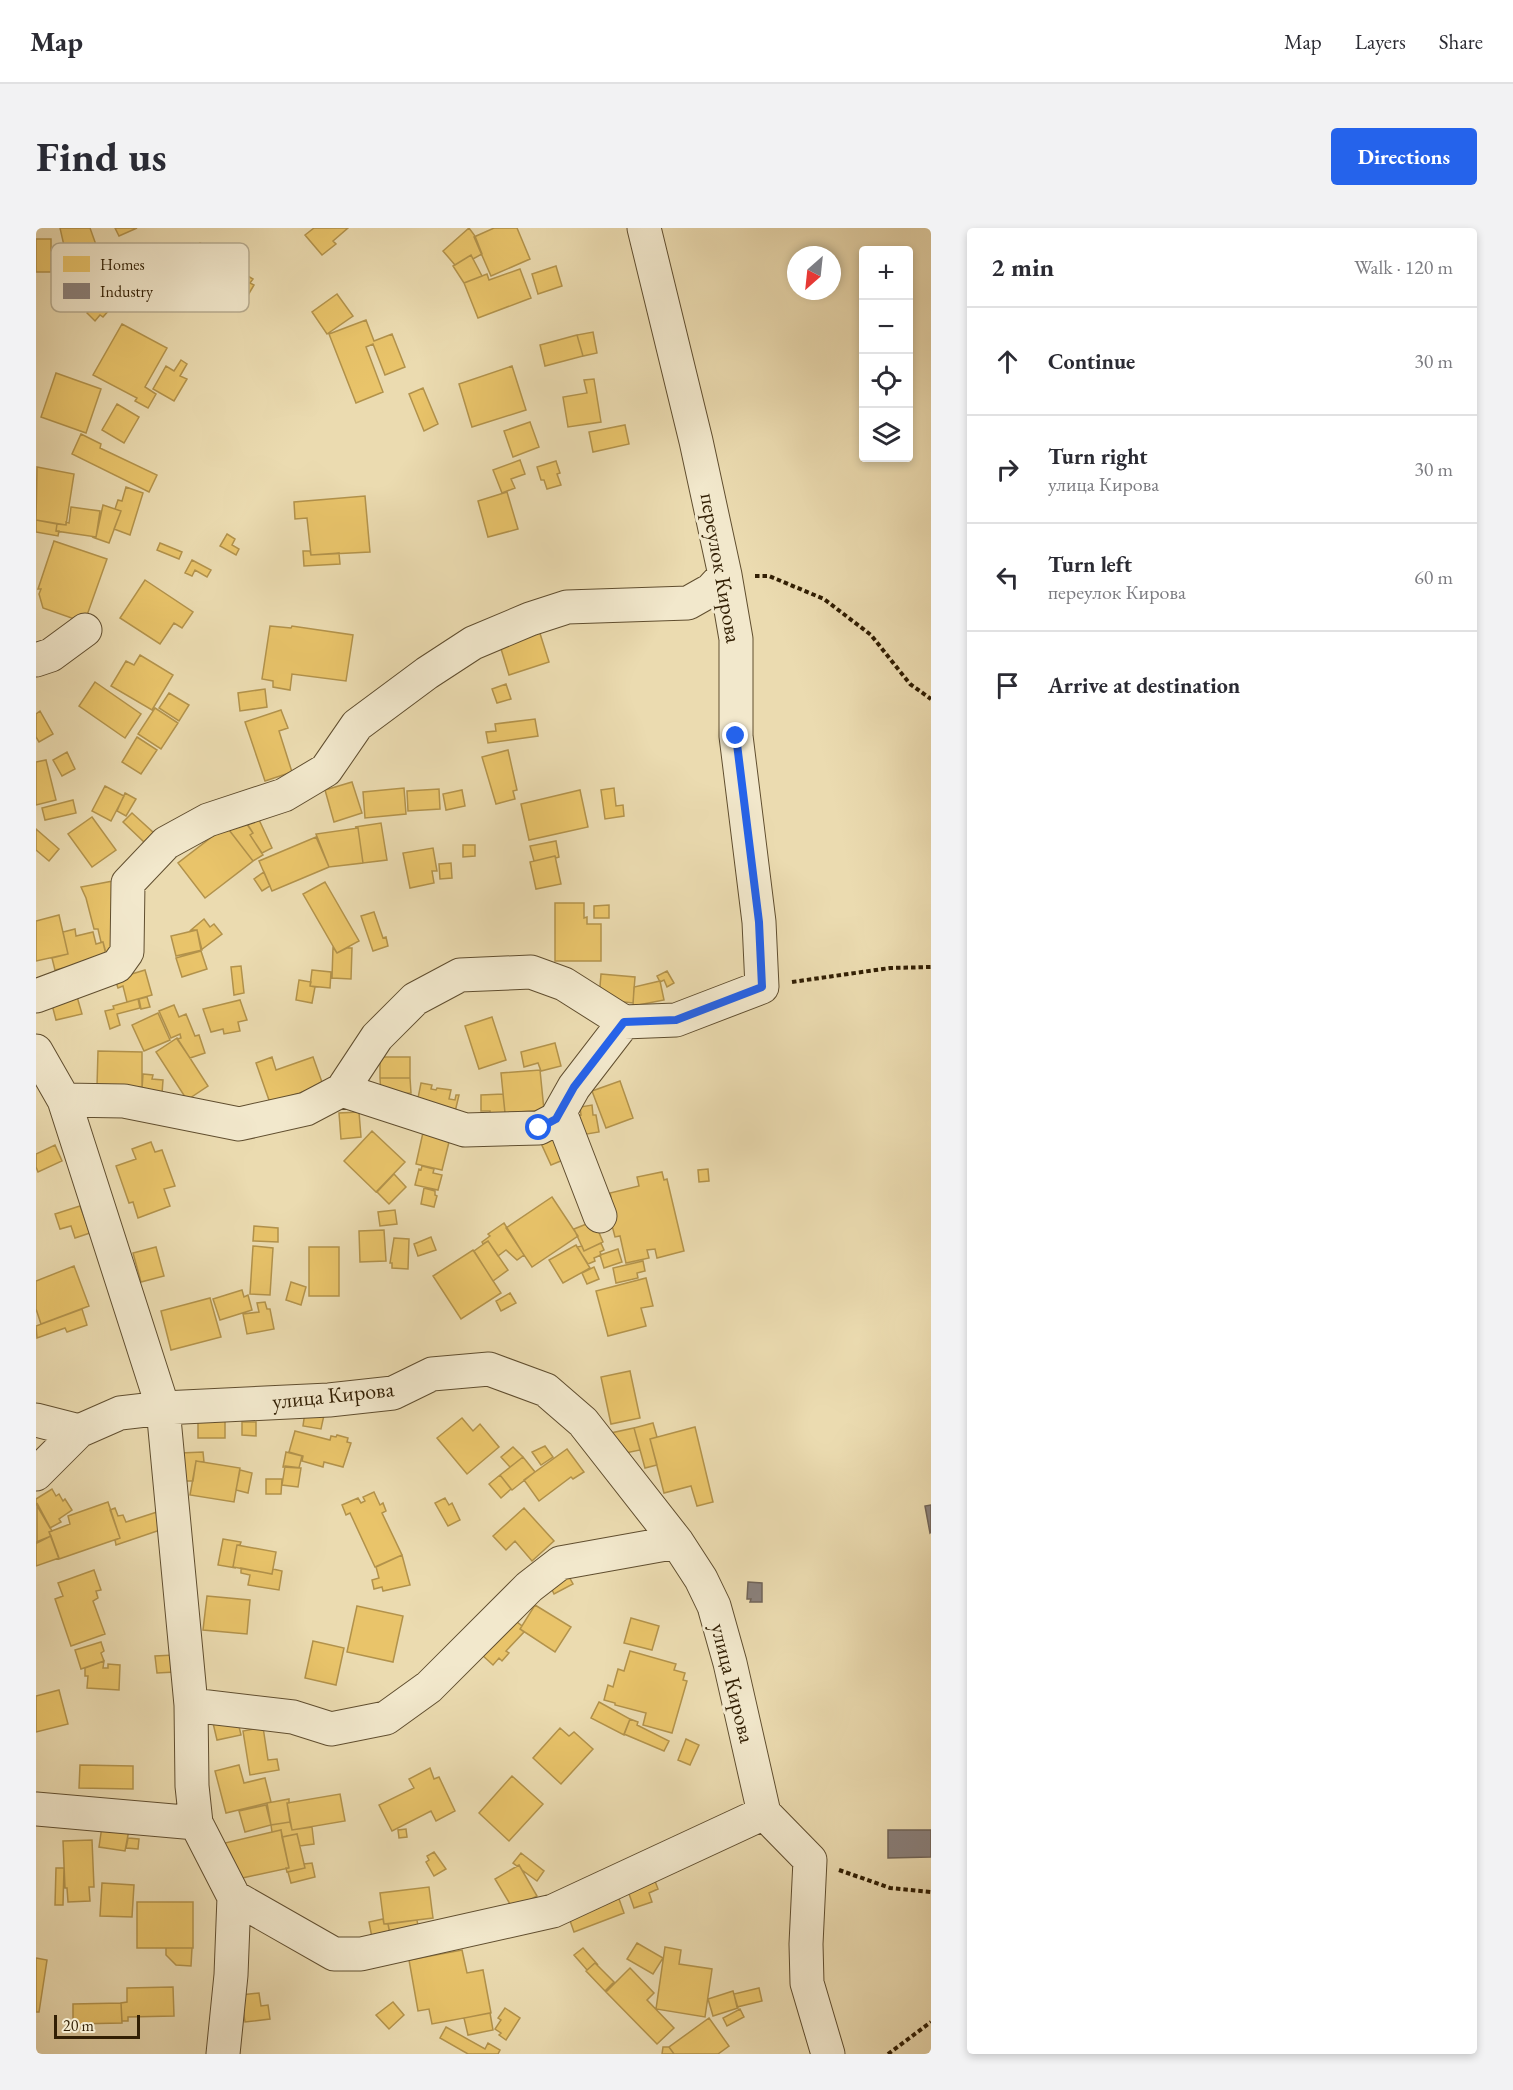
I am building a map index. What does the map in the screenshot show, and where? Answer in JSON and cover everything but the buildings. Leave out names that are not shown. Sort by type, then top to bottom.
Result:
[{"type":"street","name":"переулок Кирова","points":[[644,228],[696,441],[725,575],[736,639],[736,736],[759,922],[762,987]]},
{"type":"street","points":[[36,996],[117,966],[127,952],[128,883],[166,843],[208,820],[284,795],[326,770],[357,725],[427,672],[473,643],[530,619],[567,607],[688,603],[711,590],[725,575]]},
{"type":"street","points":[[36,660],[51,655],[85,630]]},
{"type":"street","points":[[63,1100],[124,1101],[239,1124],[306,1109],[342,1090],[377,1037],[414,999],[460,975],[531,972],[564,984],[624,1022],[676,1020],[762,987]]},
{"type":"street","points":[[342,1090],[465,1130],[539,1128],[556,1119],[574,1087],[624,1022]]},
{"type":"street","points":[[36,1051],[63,1100],[163,1408],[191,1705],[192,1786],[196,1823],[234,1898],[231,1975],[223,2054]]},
{"type":"street","points":[[560,1112],[600,1216]]},
{"type":"street","name":"улица Кирова","points":[[79,1431],[120,1413],[163,1408],[329,1400],[393,1393],[432,1374],[489,1369],[546,1390],[583,1422],[677,1542],[701,1580],[714,1606],[730,1663],[764,1813]]},
{"type":"street","points":[[36,1420],[79,1431]]},
{"type":"street","points":[[36,1474],[79,1431]]},
{"type":"street","points":[[191,1705],[293,1717],[331,1729],[386,1718],[429,1687],[529,1587],[560,1563],[677,1542]]},
{"type":"street","points":[[36,1809],[196,1823]]},
{"type":"street","points":[[234,1898],[334,1954],[361,1954],[553,1911],[764,1813],[810,1860],[806,1944],[807,1983],[828,2054]]},
{"type":"path","points":[[725,575],[769,576],[824,599],[871,635],[910,684],[931,699]]},
{"type":"path","points":[[762,987],[890,969],[931,968]]},
{"type":"path","points":[[810,1860],[890,1888],[931,1892]]},
{"type":"path","points":[[888,2054],[931,2022]]},
{"type":"route","points":[[539,1128],[556,1119],[574,1087],[624,1022],[676,1020],[762,987],[759,922],[736,736]]}]
